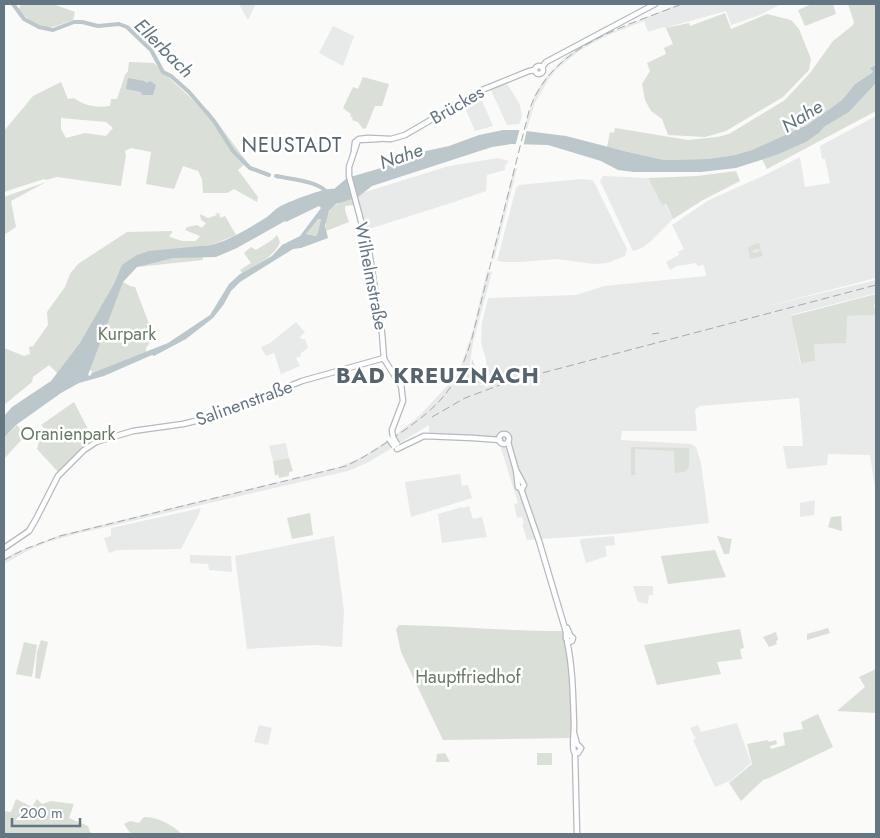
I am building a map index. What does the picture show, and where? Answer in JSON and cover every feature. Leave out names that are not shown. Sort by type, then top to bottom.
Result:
[{"type":"main road","name":"Brückes","points":[[355,151],[358,140],[391,139],[406,135],[482,90],[535,70],[541,74],[542,66],[546,62],[655,4]]},
{"type":"main road","name":"Brückes","points":[[355,151],[356,140],[380,139]]},
{"type":"main road","name":"Wilhelmstraße","points":[[355,151],[348,174],[369,251],[385,358],[401,386],[403,402],[390,430],[391,438],[397,446],[424,436],[500,439]]},
{"type":"main road","name":"Salinenstraße","points":[[4,548],[24,535],[32,526],[58,476],[91,445],[133,431],[183,424],[212,417],[302,381],[385,358]]},
{"type":"main road","points":[[507,443],[500,439],[504,434],[509,439],[507,443],[568,639],[574,733],[576,746],[581,748],[577,752],[576,763],[577,834]]},
{"type":"shaded area","points":[[239,4],[256,4],[248,20],[246,17]]},
{"type":"shaded area","points":[[678,4],[781,4],[760,15],[731,25],[726,11],[648,32],[644,21],[606,36],[579,51],[556,70],[535,103],[527,129],[524,128],[535,94],[545,78],[564,58],[604,35]]},
{"type":"shaded area","points":[[333,26],[354,36],[343,66],[319,53]]},
{"type":"shaded area","points":[[876,65],[876,83],[849,112],[824,127],[806,142],[779,154],[736,168],[701,172],[634,172],[618,170],[601,161],[548,145],[511,144],[492,147],[372,186],[358,197],[336,204],[329,211],[325,226],[328,238],[293,249],[240,282],[231,291],[213,318],[186,339],[154,356],[152,355],[104,376],[79,383],[61,393],[16,425],[4,438],[4,416],[12,407],[51,381],[80,343],[114,284],[122,265],[137,255],[149,251],[219,243],[254,225],[279,207],[315,192],[334,189],[347,178],[381,168],[426,151],[503,130],[566,136],[664,160],[708,159],[735,155],[752,150],[807,125],[842,100],[855,84],[873,72],[870,68]],"holes":[[[319,206],[321,208],[300,236],[282,245],[272,256],[240,274],[229,284],[210,315],[168,343],[92,373],[90,376],[88,375],[123,282],[137,267],[173,258],[216,257],[237,248],[285,221]],[[318,219],[321,219],[316,236],[306,234]]]},
{"type":"shaded area","points":[[128,78],[147,83],[150,81],[156,85],[153,95],[142,95],[141,92],[126,89]]},
{"type":"shaded area","points":[[503,84],[508,85],[520,105],[522,116],[519,124],[507,125],[491,90]]},
{"type":"shaded area","points":[[479,94],[493,126],[475,131],[463,103]]},
{"type":"shaded area","points":[[876,116],[876,278],[763,307],[876,280],[876,293],[791,315],[800,363],[814,344],[846,316],[876,315],[876,488],[870,455],[828,454],[827,465],[787,469],[783,446],[803,446],[799,398],[700,406],[695,410],[697,431],[622,431],[621,440],[691,444],[696,447],[701,463],[709,523],[615,534],[527,540],[522,517],[517,518],[514,504],[518,503],[499,442],[429,439],[429,425],[369,462],[348,471],[76,534],[48,542],[4,564],[4,559],[14,553],[60,535],[339,467],[362,457],[394,436],[418,417],[449,384],[451,385],[460,369],[472,333],[487,271],[492,272],[473,343],[470,363],[470,368],[480,385],[486,384],[487,377],[486,359],[481,343],[482,323],[488,298],[576,295],[604,286],[706,276],[704,265],[698,266],[696,263],[677,266],[670,270],[666,262],[679,255],[678,252],[684,249],[672,225],[709,200],[800,157],[805,187],[830,183],[820,146]]},
{"type":"shaded area","points":[[498,158],[509,161],[505,166],[505,170],[487,175],[486,191],[366,230],[358,197],[362,193],[449,166]]},
{"type":"shaded area","points":[[514,168],[517,168],[494,260],[491,259]]},
{"type":"shaded area","points":[[603,176],[648,178],[662,205],[665,204],[673,219],[642,248],[633,251],[600,181]]},
{"type":"shaded area","points":[[581,179],[592,180],[595,184],[627,249],[625,256],[607,263],[594,264],[557,259],[521,262],[497,261],[516,188],[519,185]]},
{"type":"shaded area","points":[[296,322],[305,332],[300,337],[305,339],[308,348],[301,353],[301,356],[296,358],[300,366],[281,374],[274,353],[266,356],[261,347],[270,343]]},
{"type":"shaded area","points":[[286,443],[289,458],[273,461],[269,446]]},
{"type":"shaded area","points":[[460,474],[462,486],[468,485],[472,498],[411,517],[405,482]]},
{"type":"shaded area","points":[[815,500],[814,515],[800,517],[800,503]]},
{"type":"shaded area","points":[[469,506],[473,519],[482,517],[487,537],[442,543],[438,514]]},
{"type":"shaded area","points":[[201,508],[181,549],[117,550],[109,553],[104,538],[111,536],[111,528]]},
{"type":"shaded area","points":[[334,536],[344,611],[342,647],[314,645],[247,649],[235,556]]},
{"type":"shaded area","points":[[614,536],[615,545],[605,546],[607,556],[586,563],[580,542],[581,539]]},
{"type":"shaded area","points":[[190,555],[231,556],[232,572],[209,570],[208,564],[190,563]]},
{"type":"shaded area","points":[[633,586],[653,586],[653,595],[649,595],[648,604],[638,602]]},
{"type":"shaded area","points":[[737,723],[751,763],[730,781],[715,787],[693,740],[696,739],[690,728],[698,725],[701,732]]},
{"type":"shaded area","points":[[259,725],[272,728],[268,745],[254,742]]},
{"type":"green space","points":[[21,4],[53,4],[75,12],[73,20],[56,26],[45,27],[32,22],[25,16],[19,9]]},
{"type":"green space","points":[[812,4],[833,4],[836,14],[805,26],[798,10]]},
{"type":"green space","points":[[848,4],[876,4],[876,65],[871,68],[873,72],[855,84],[842,100],[807,125],[752,150],[708,159],[664,160],[607,147],[610,132],[614,133],[615,128],[688,140],[729,134],[785,100],[810,73],[833,41],[853,25],[854,22]]},
{"type":"green space","points":[[725,13],[731,29],[767,14],[791,20],[799,29],[811,59],[809,70],[783,97],[726,131],[705,137],[668,135],[662,119],[651,111],[645,100],[642,84],[650,71],[647,63],[666,54],[664,48],[673,44],[666,28],[689,23],[690,26]]},
{"type":"green space","points":[[129,62],[154,63],[203,111],[208,110],[247,162],[238,170],[258,197],[257,202],[234,189],[227,193],[203,193],[202,179],[198,171],[183,166],[174,189],[146,184],[151,152],[131,148],[125,151],[121,186],[57,177],[44,179],[4,192],[4,131],[33,96],[61,82],[68,99],[74,98],[91,106],[110,106],[111,99],[117,99],[128,71]],"holes":[[[61,118],[106,122],[113,128],[106,136],[85,133],[66,138],[61,129]]]},
{"type":"green space","points":[[363,77],[389,84],[382,106],[375,106],[366,128],[363,129],[358,122],[352,120],[351,114],[343,108],[353,87],[358,89]]},
{"type":"green space","points":[[876,83],[876,111],[767,169],[762,159],[806,142],[824,127],[849,112]]},
{"type":"green space","points":[[736,171],[740,181],[703,200],[673,219],[666,204],[662,205],[648,178],[697,176]]},
{"type":"green space","points":[[46,182],[11,201],[16,227],[4,235],[4,197]]},
{"type":"green space","points":[[353,198],[359,218],[357,218],[354,205],[345,206],[349,222],[326,231],[327,218],[332,208],[341,202]]},
{"type":"green space","name":"Kurpark","points":[[216,213],[221,214],[219,215],[221,218],[225,216],[236,235],[212,245],[202,246],[203,260],[137,267],[126,276],[123,282],[135,287],[153,334],[146,352],[92,373],[91,370],[57,373],[49,365],[33,377],[32,382],[4,405],[4,348],[24,356],[30,354],[29,347],[33,346],[48,325],[47,312],[65,287],[70,274],[78,264],[127,232],[172,231],[170,237],[182,241],[196,241],[200,236],[185,230],[187,227],[197,225],[202,228],[206,223],[201,220],[200,214],[208,218],[217,215]]},
{"type":"green space","points":[[318,218],[321,219],[316,236],[306,234]]},
{"type":"green space","points":[[277,235],[280,242],[274,252],[242,273],[240,270],[251,263],[244,253],[251,247],[256,250]]},
{"type":"green space","points":[[759,243],[761,249],[755,249],[750,252],[757,253],[761,250],[763,256],[750,259],[748,247]]},
{"type":"green space","points":[[876,294],[876,304],[874,305],[876,315],[847,316],[846,343],[814,344],[815,361],[801,363],[791,316]]},
{"type":"green space","points":[[472,359],[482,384],[478,383],[471,368]]},
{"type":"green space","points":[[468,366],[474,381],[464,384],[462,382]]},
{"type":"green space","name":"Oranienpark","points":[[74,402],[94,441],[85,446],[58,472],[37,449],[39,441],[49,434],[41,425]]},
{"type":"green space","points":[[17,425],[25,436],[4,459],[4,438]]},
{"type":"green space","points":[[631,447],[689,448],[689,467],[684,472],[675,473],[674,451],[635,449],[635,475],[631,475]]},
{"type":"green space","points":[[289,458],[293,471],[289,472],[289,476],[279,478],[278,474],[275,476],[273,461]]},
{"type":"green space","points":[[310,513],[313,535],[292,539],[287,518]]},
{"type":"green space","points":[[841,516],[842,531],[828,527],[831,517]]},
{"type":"green space","points":[[717,536],[732,538],[729,554],[724,554]]},
{"type":"green space","points":[[715,550],[726,577],[668,584],[661,556]]},
{"type":"green space","name":"Hauptfriedhof","points":[[399,625],[563,631],[569,665],[572,738],[443,740],[401,652],[396,629]]},
{"type":"green space","points":[[828,628],[830,633],[807,640],[807,634]]},
{"type":"green space","points":[[740,629],[744,648],[740,649],[742,659],[717,662],[721,674],[657,685],[644,645]]},
{"type":"green space","points":[[776,632],[777,644],[769,647],[763,637]]},
{"type":"green space","points":[[41,640],[48,642],[40,679],[35,678],[37,652]]},
{"type":"green space","points":[[24,642],[37,645],[32,677],[16,674]]},
{"type":"green space","points":[[876,669],[876,713],[837,711],[865,687],[859,677]]},
{"type":"green space","points":[[818,714],[833,747],[763,780],[741,801],[729,783],[752,764],[747,744],[776,740],[777,744],[770,746],[771,749],[785,745],[783,733],[803,729],[801,722]]},
{"type":"green space","points":[[445,753],[450,762],[436,762],[437,754]]},
{"type":"green space","points":[[537,753],[552,753],[552,765],[537,765]]},
{"type":"green space","points":[[16,799],[32,807],[37,799],[42,804],[51,801],[74,804],[69,818],[88,826],[93,834],[4,834],[4,811],[11,812]]},
{"type":"green space","points":[[144,817],[155,818],[165,822],[182,834],[131,834],[124,824],[130,821],[139,823]]},
{"type":"pier","points":[[520,128],[527,129],[523,147],[515,147]]},
{"type":"waterway","name":"Ellerbach","points":[[13,4],[24,19],[39,27],[53,30],[74,22],[98,26],[119,24],[127,27],[151,50],[163,72],[171,76],[189,92],[214,121],[233,151],[250,168],[269,175]]},
{"type":"waterway","name":"Ellerbach","points":[[276,176],[311,183],[327,193]]},
{"type":"railway","points":[[4,560],[25,549],[60,536],[346,466],[380,447],[414,424],[446,394],[460,370],[466,355],[472,338],[529,111],[540,88],[554,70],[572,54],[592,41],[682,4]]},
{"type":"railway","points":[[432,417],[465,398],[508,382],[876,285]]},
{"type":"railway","points":[[652,334],[659,333]]},
{"type":"district","name":"NEUSTADT","points":[[292,145]]},
{"type":"district","name":"BAD KREUZNACH","points":[[438,375]]},
{"type":"water label","name":"Nahe","points":[[802,116]]},
{"type":"water label","name":"Nahe","points":[[401,156]]}]
